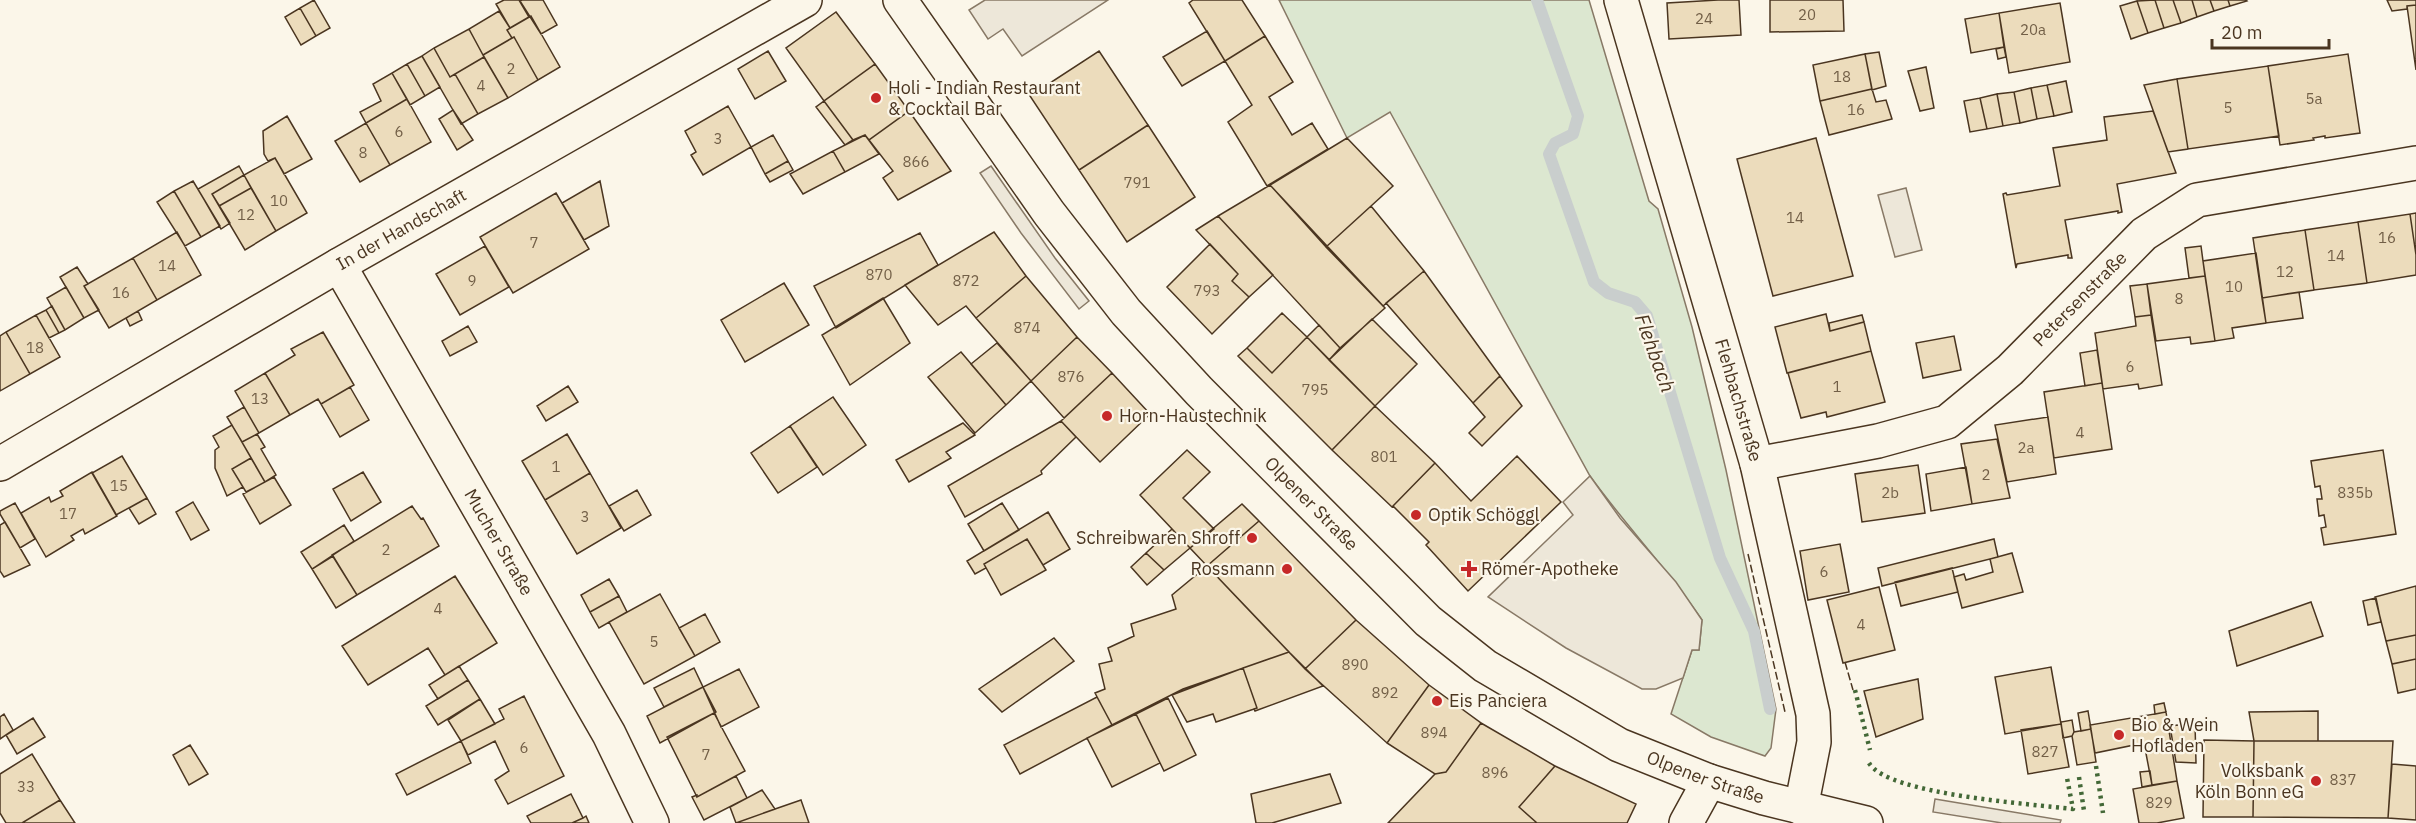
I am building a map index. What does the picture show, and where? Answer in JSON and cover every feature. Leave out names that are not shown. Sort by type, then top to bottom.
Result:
[{"type":"street","name":"In der Handschaft","points":[[0,464],[339,265],[805,0]]},
{"type":"street","name":"Olpener Straße","points":[[900,0],[1049,213],[1126,312],[1221,414],[1428,621],[1485,666],[1620,745],[1709,780],[1801,808],[1866,823]]},
{"type":"street","name":"Flehbachstraße","points":[[1621,0],[1757,464],[1813,714],[1814,742],[1801,808]]},
{"type":"street","name":"Petersenstraße","points":[[1757,464],[1878,441],[1947,422],[2010,370],[2144,234],[2197,200],[2416,163]]},
{"type":"street","name":"Mucher Straße","points":[[339,265],[609,734],[652,823]]},
{"type":"street","points":[[1686,823],[1709,780]]},
{"type":"green space","points":[[1279,0],[1589,0],[1649,201],[1658,209],[1692,327],[1726,470],[1776,709],[1771,748],[1765,756],[1711,737],[1671,714],[1692,650],[1699,650],[1702,620],[1590,476],[1390,112],[1347,138]]},
{"type":"shaded area","points":[[985,0],[1108,0],[1022,56],[1003,29],[988,39],[969,10]]},
{"type":"shaded area","points":[[991,166],[1055,258],[1089,301],[1079,309],[1021,233],[980,173]]},
{"type":"shaded area","points":[[1906,188],[1922,250],[1895,257],[1878,195]]},
{"type":"shaded area","points":[[1590,476],[1620,518],[1676,582],[1702,620],[1699,650],[1692,650],[1683,678],[1656,689],[1642,689],[1566,648],[1488,597],[1573,515],[1563,502]]},
{"type":"shaded area","points":[[1935,799],[2061,820],[2060,823],[2002,823],[1933,812]]},
{"type":"building","points":[[314,0],[330,28],[316,36],[300,8]]},
{"type":"building","points":[[504,0],[519,0],[529,17],[510,28],[496,4]]},
{"type":"building","points":[[543,0],[557,25],[541,34],[520,1]]},
{"type":"building","points":[[1193,0],[1242,0],[1265,36],[1225,61],[1189,3]]},
{"type":"building","points":[[1739,0],[1741,35],[1669,39],[1667,3]]},
{"type":"building","points":[[1770,0],[1843,0],[1844,31],[1770,32]]},
{"type":"building","points":[[2155,0],[2164,28],[2148,33],[2137,1]]},
{"type":"building","points":[[2155,0],[2173,0],[2181,23],[2164,28]]},
{"type":"building","points":[[2173,0],[2192,0],[2197,17],[2181,23]]},
{"type":"building","points":[[2192,0],[2210,0],[2214,11],[2197,17]]},
{"type":"building","points":[[2210,0],[2228,0],[2230,6],[2214,11]]},
{"type":"building","points":[[2228,0],[2246,0],[2247,1],[2230,6]]},
{"type":"building","points":[[2387,0],[2416,0],[2416,5],[2392,11]]},
{"type":"building","points":[[2137,1],[2148,33],[2131,39],[2120,6]]},
{"type":"building","points":[[2060,3],[2070,62],[2009,73],[1999,13]]},
{"type":"building","points":[[2416,5],[2416,70],[2407,6]]},
{"type":"building","points":[[300,8],[316,36],[301,45],[285,17]]},
{"type":"building","points":[[499,11],[510,28],[507,30],[512,38],[483,55],[469,29]]},
{"type":"building","points":[[836,12],[875,64],[824,101],[786,48]]},
{"type":"building","points":[[1999,13],[2004,47],[1971,53],[1965,19]]},
{"type":"building","points":[[531,16],[560,67],[538,80],[514,37],[512,38],[507,30]]},
{"type":"building","points":[[469,29],[484,57],[450,77],[434,48]]},
{"type":"building","points":[[1207,31],[1225,61],[1182,86],[1163,57]]},
{"type":"building","points":[[1265,36],[1293,82],[1269,97],[1292,135],[1312,123],[1328,149],[1267,186],[1228,122],[1252,105],[1225,61]]},
{"type":"building","points":[[514,37],[538,80],[508,98],[483,55]]},
{"type":"building","points":[[2004,47],[2006,57],[1998,59],[1996,49]]},
{"type":"building","points":[[434,48],[450,77],[455,74],[478,114],[461,124],[422,56]]},
{"type":"building","points":[[768,51],[786,81],[755,99],[738,69]]},
{"type":"building","points":[[1099,51],[1148,125],[1079,170],[1030,96]]},
{"type":"building","points":[[1879,52],[1886,86],[1872,90],[1865,54]]},
{"type":"building","points":[[1865,54],[1872,89],[1820,101],[1813,65]]},
{"type":"building","points":[[2348,54],[2360,133],[2325,138],[2325,136],[2280,145],[2268,66]]},
{"type":"building","points":[[422,56],[440,87],[425,96],[407,64]]},
{"type":"building","points":[[484,57],[508,98],[478,114],[455,74]]},
{"type":"building","points":[[407,64],[425,96],[410,105],[392,73]]},
{"type":"building","points":[[875,64],[909,111],[869,140],[865,135],[853,140],[824,101]]},
{"type":"building","points":[[2268,66],[2279,136],[2188,149],[2177,79]]},
{"type":"building","points":[[1926,67],[1934,108],[1920,111],[1908,71]]},
{"type":"building","points":[[392,73],[407,99],[366,123],[360,112],[381,101],[373,84]]},
{"type":"building","points":[[2177,79],[2188,149],[2168,152],[2144,85]]},
{"type":"building","points":[[2066,81],[2072,112],[2054,116],[2047,85]]},
{"type":"building","points":[[2047,85],[2054,116],[2037,119],[2031,88]]},
{"type":"building","points":[[2031,88],[2037,119],[2020,123],[2014,92]]},
{"type":"building","points":[[1872,89],[1876,102],[1886,100],[1892,119],[1829,135],[1820,101]]},
{"type":"building","points":[[2014,92],[2020,123],[2003,126],[1997,94]]},
{"type":"building","points":[[1997,94],[2003,126],[1987,129],[1980,98]]},
{"type":"building","points":[[1980,98],[1987,129],[1970,132],[1964,101]]},
{"type":"building","points":[[407,99],[431,142],[390,165],[366,123]]},
{"type":"building","points":[[824,101],[853,140],[845,145],[816,107]]},
{"type":"building","points":[[728,106],[751,147],[703,175],[691,155],[696,152],[685,131]]},
{"type":"building","points":[[453,110],[473,140],[457,150],[439,119]]},
{"type":"building","points":[[909,111],[951,171],[898,200],[883,178],[893,171],[869,140]]},
{"type":"building","points":[[2153,111],[2176,173],[2117,184],[2122,212],[2065,220],[2072,258],[2068,258],[2068,255],[2017,264],[2016,268],[2003,194],[2060,186],[2053,148],[2107,140],[2104,117]]},
{"type":"building","points":[[287,116],[312,159],[284,174],[275,158],[268,161],[264,154],[263,131]]},
{"type":"building","points":[[366,123],[390,165],[360,182],[335,141]]},
{"type":"building","points":[[1148,125],[1195,197],[1127,242],[1079,170]]},
{"type":"building","points":[[773,135],[788,161],[765,174],[751,147]]},
{"type":"building","points":[[865,135],[879,154],[845,172],[833,151]]},
{"type":"building","points":[[1347,138],[1393,186],[1326,247],[1270,185]]},
{"type":"building","points":[[1816,138],[1853,276],[1773,296],[1737,159]]},
{"type":"building","points":[[833,151],[845,172],[803,194],[790,174]]},
{"type":"building","points":[[275,158],[307,213],[276,231],[244,175]]},
{"type":"building","points":[[788,161],[793,170],[770,182],[765,174]]},
{"type":"building","points":[[239,166],[244,175],[212,194],[230,223],[221,229],[198,189]]},
{"type":"building","points":[[244,175],[251,188],[219,206],[212,194]]},
{"type":"building","points":[[193,181],[220,226],[201,237],[174,191]]},
{"type":"building","points":[[600,181],[609,226],[584,240],[562,203]]},
{"type":"building","points":[[1270,185],[1385,308],[1340,348],[1218,216]]},
{"type":"building","points":[[251,188],[276,231],[245,250],[219,206]]},
{"type":"building","points":[[174,191],[201,237],[185,246],[157,202]]},
{"type":"building","points":[[556,193],[589,249],[513,293],[480,237]]},
{"type":"building","points":[[1371,206],[1424,271],[1383,306],[1326,247]]},
{"type":"building","points":[[2416,213],[2416,255],[2410,214]]},
{"type":"building","points":[[2410,214],[2416,255],[2416,275],[2367,283],[2358,222]]},
{"type":"building","points":[[1218,216],[1273,275],[1249,297],[1232,281],[1238,274],[1196,230]]},
{"type":"building","points":[[2358,222],[2367,283],[2314,290],[2305,230]]},
{"type":"building","points":[[2305,230],[2314,290],[2262,298],[2253,238]]},
{"type":"building","points":[[177,232],[201,275],[157,300],[133,258]]},
{"type":"building","points":[[994,232],[1026,276],[976,318],[966,306],[938,325],[905,285]]},
{"type":"building","points":[[920,233],[938,265],[836,328],[814,286]]},
{"type":"building","points":[[1210,244],[1238,274],[1232,281],[1249,297],[1212,334],[1167,287]]},
{"type":"building","points":[[485,246],[509,287],[460,315],[436,274]]},
{"type":"building","points":[[2201,246],[2205,276],[2189,278],[2185,248]]},
{"type":"building","points":[[2256,253],[2266,323],[2232,328],[2234,338],[2215,341],[2203,261]]},
{"type":"building","points":[[133,258],[157,300],[109,328],[84,286]]},
{"type":"building","points":[[77,267],[88,284],[84,286],[99,310],[84,318],[60,277]]},
{"type":"building","points":[[1424,271],[1500,376],[1473,403],[1386,303]]},
{"type":"building","points":[[1026,276],[1077,337],[1031,381],[976,318]]},
{"type":"building","points":[[2205,276],[2215,341],[2191,344],[2190,337],[2156,341],[2147,284]]},
{"type":"building","points":[[784,283],[809,325],[745,362],[721,320]]},
{"type":"building","points":[[2147,284],[2151,315],[2135,317],[2130,286]]},
{"type":"building","points":[[66,287],[84,318],[65,330],[47,298]]},
{"type":"building","points":[[2299,292],[2303,318],[2266,323],[2262,298]]},
{"type":"building","points":[[883,298],[910,343],[850,385],[822,335]]},
{"type":"building","points":[[52,306],[65,330],[59,333],[46,310]]},
{"type":"building","points":[[46,310],[59,333],[49,338],[36,315]]},
{"type":"building","points":[[138,311],[142,320],[130,326],[126,318]]},
{"type":"building","points":[[1282,313],[1307,337],[1272,373],[1247,348]]},
{"type":"building","points":[[1826,314],[1830,331],[1864,322],[1871,351],[1787,373],[1775,327]]},
{"type":"building","points":[[36,315],[60,357],[30,374],[6,332]]},
{"type":"building","points":[[1862,315],[1864,322],[1830,331],[1829,323]]},
{"type":"building","points":[[2151,315],[2162,385],[2139,389],[2138,384],[2103,389],[2095,333],[2136,326],[2135,317]]},
{"type":"building","points":[[1372,319],[1417,364],[1375,406],[1329,360]]},
{"type":"building","points":[[1319,325],[1340,348],[1329,360],[1307,337]]},
{"type":"building","points":[[468,326],[477,342],[450,356],[442,341]]},
{"type":"building","points":[[6,332],[30,374],[0,391],[0,336]]},
{"type":"building","points":[[323,332],[354,385],[321,404],[318,399],[290,415],[265,373],[295,355],[291,349]]},
{"type":"building","points":[[1954,336],[1961,370],[1923,378],[1916,343]]},
{"type":"building","points":[[1077,337],[1112,373],[1064,418],[1031,381]]},
{"type":"building","points":[[1307,337],[1375,406],[1332,450],[1238,356],[1247,348],[1272,373]]},
{"type":"building","points":[[997,343],[1031,381],[1006,405],[971,364]]},
{"type":"building","points":[[2097,350],[2102,383],[2085,386],[2080,353]]},
{"type":"building","points":[[1871,351],[1885,402],[1827,417],[1826,412],[1801,418],[1788,373]]},
{"type":"building","points":[[961,352],[1006,405],[975,433],[928,377]]},
{"type":"building","points":[[265,373],[290,415],[259,433],[235,391]]},
{"type":"building","name":"Horn-Haustechnik","points":[[1112,373],[1150,414],[1100,462],[1061,421]]},
{"type":"building","points":[[1500,376],[1522,406],[1482,446],[1469,433],[1485,417],[1473,403]]},
{"type":"building","points":[[2102,383],[2112,449],[2054,458],[2044,392]]},
{"type":"building","points":[[568,386],[578,402],[546,421],[537,406]]},
{"type":"building","points":[[350,387],[369,420],[340,437],[321,404]]},
{"type":"building","points":[[833,397],[866,445],[823,475],[790,426]]},
{"type":"building","points":[[1375,406],[1435,463],[1392,507],[1332,450]]},
{"type":"building","points":[[244,407],[259,433],[242,442],[227,417]]},
{"type":"building","points":[[2048,417],[2056,474],[2007,482],[1995,425]]},
{"type":"building","points":[[1061,421],[1076,437],[1041,471],[1042,474],[965,517],[948,486]]},
{"type":"building","points":[[963,423],[975,435],[946,452],[951,458],[909,482],[896,460]]},
{"type":"building","points":[[232,425],[251,458],[232,469],[243,487],[227,496],[215,468],[215,450],[219,447],[213,436]]},
{"type":"building","points":[[790,426],[817,467],[778,493],[751,453]]},
{"type":"building","points":[[257,434],[265,447],[261,449],[276,475],[265,482],[242,442]]},
{"type":"building","points":[[567,434],[590,473],[545,500],[522,461]]},
{"type":"building","points":[[1997,439],[2010,498],[1972,504],[1961,444]]},
{"type":"building","points":[[1187,450],[1210,472],[1183,498],[1214,529],[1190,548],[1140,495]]},
{"type":"building","points":[[2383,450],[2396,534],[2324,545],[2321,528],[2326,527],[2324,515],[2319,516],[2317,499],[2322,499],[2320,486],[2315,487],[2311,461]]},
{"type":"building","points":[[122,456],[147,498],[116,515],[92,473]]},
{"type":"building","points":[[1517,456],[1561,502],[1468,591],[1426,545],[1429,542],[1393,506],[1435,463],[1471,501]]},
{"type":"building","points":[[251,458],[265,482],[246,492],[232,469]]},
{"type":"building","points":[[1918,465],[1925,513],[1862,522],[1855,474]]},
{"type":"building","points":[[1966,467],[1972,504],[1931,511],[1926,474]]},
{"type":"building","points":[[92,472],[117,516],[85,534],[83,529],[71,536],[74,540],[46,557],[21,513],[49,497],[51,502],[63,496],[60,491]]},
{"type":"building","points":[[363,472],[381,502],[351,521],[333,489]]},
{"type":"building","points":[[590,473],[621,528],[577,554],[545,500]]},
{"type":"building","points":[[274,477],[291,505],[260,524],[243,494]]},
{"type":"building","points":[[637,490],[651,515],[624,531],[609,506]]},
{"type":"building","points":[[147,498],[156,514],[139,524],[129,508]]},
{"type":"building","points":[[193,502],[209,530],[191,540],[176,512]]},
{"type":"building","points":[[15,503],[35,539],[20,548],[0,514],[0,511]]},
{"type":"building","points":[[1002,503],[1019,530],[984,551],[968,524]]},
{"type":"building","points":[[1242,504],[1259,521],[1207,566],[1190,548]]},
{"type":"building","points":[[412,506],[421,519],[423,518],[439,546],[357,595],[332,555]]},
{"type":"building","points":[[1048,512],[1070,549],[1043,565],[1027,539],[984,564],[986,568],[975,574],[967,561]]},
{"type":"building","points":[[1259,521],[1356,620],[1305,669],[1207,566]]},
{"type":"building","points":[[5,522],[30,565],[4,577],[0,571],[0,525]]},
{"type":"building","points":[[344,525],[354,541],[312,569],[301,552]]},
{"type":"building","points":[[1172,529],[1190,548],[1164,570],[1146,553]]},
{"type":"building","points":[[1027,539],[1046,570],[1001,595],[984,564]]},
{"type":"building","points":[[1994,539],[1998,557],[1882,586],[1878,568]]},
{"type":"building","points":[[1840,544],[1849,592],[1808,600],[1800,551]]},
{"type":"building","points":[[1146,553],[1164,570],[1147,585],[1131,567]]},
{"type":"building","points":[[2012,553],[2023,592],[1962,608],[1954,577],[1964,574],[1966,580],[1993,572],[1990,559]]},
{"type":"building","points":[[333,556],[357,595],[336,608],[312,569]]},
{"type":"building","points":[[1207,566],[1289,652],[1183,689],[1112,725],[1095,693],[1105,689],[1099,664],[1112,661],[1108,648],[1134,636],[1131,624],[1176,609],[1172,595]]},
{"type":"building","points":[[1952,568],[1958,592],[1901,606],[1895,582]]},
{"type":"building","points":[[455,576],[497,643],[445,675],[428,648],[368,685],[342,646]]},
{"type":"building","points":[[609,579],[619,596],[590,612],[581,595]]},
{"type":"building","points":[[2416,586],[2416,635],[2386,641],[2375,597]]},
{"type":"building","points":[[1879,587],[1895,650],[1843,663],[1827,600]]},
{"type":"building","points":[[660,594],[695,656],[644,684],[609,622]]},
{"type":"building","points":[[619,596],[627,612],[599,628],[590,612]]},
{"type":"building","points":[[2376,598],[2381,622],[2368,625],[2363,601]]},
{"type":"building","points":[[2311,602],[2323,636],[2237,666],[2229,631]]},
{"type":"building","points":[[705,614],[720,642],[695,656],[679,628]]},
{"type":"building","points":[[1356,620],[1429,685],[1387,743],[1305,669]]},
{"type":"building","points":[[2416,635],[2416,659],[2392,664],[2386,641]]},
{"type":"building","points":[[1054,638],[1074,661],[1002,712],[979,689]]},
{"type":"building","points":[[1289,652],[1323,686],[1255,711],[1254,709],[1257,708],[1243,668]]},
{"type":"building","points":[[2416,659],[2416,689],[2398,693],[2392,664]]},
{"type":"building","points":[[459,666],[468,680],[438,699],[429,685]]},
{"type":"building","points":[[2051,667],[2061,724],[2005,734],[1995,677]]},
{"type":"building","points":[[694,668],[703,687],[664,707],[654,688]]},
{"type":"building","points":[[1243,668],[1257,708],[1216,722],[1213,714],[1187,722],[1172,695]]},
{"type":"building","points":[[739,669],[759,707],[721,727],[703,687]]},
{"type":"building","points":[[1918,679],[1923,719],[1876,737],[1864,691]]},
{"type":"building","points":[[468,680],[480,699],[438,725],[426,706]]},
{"type":"building","points":[[1429,685],[1481,723],[1446,772],[1435,774],[1387,743]]},
{"type":"building","points":[[703,687],[716,712],[660,743],[647,716]]},
{"type":"building","points":[[524,696],[564,776],[508,804],[495,780],[509,771],[495,741],[468,755],[461,741],[504,719],[499,709]]},
{"type":"building","points":[[1097,697],[1112,725],[1020,774],[1004,745]]},
{"type":"building","points":[[1168,698],[1196,755],[1164,771],[1136,714]]},
{"type":"building","points":[[480,699],[495,724],[461,741],[448,720]]},
{"type":"building","points":[[2164,703],[2166,712],[2155,714],[2154,705]]},
{"type":"building","points":[[2088,711],[2091,729],[2081,731],[2078,713]]},
{"type":"building","points":[[2318,711],[2318,741],[2254,741],[2249,712]]},
{"type":"building","points":[[2166,712],[2177,781],[2152,785],[2144,743],[2095,753],[2090,725]]},
{"type":"building","points":[[714,713],[745,771],[697,797],[667,737]]},
{"type":"building","points":[[4,714],[13,730],[0,739],[0,717]]},
{"type":"building","points":[[1136,714],[1160,763],[1112,787],[1087,738]]},
{"type":"building","points":[[33,718],[45,737],[17,754],[6,735]]},
{"type":"building","points":[[2072,720],[2074,732],[2072,736],[2063,738],[2061,722]]},
{"type":"building","points":[[1481,723],[1555,766],[1519,807],[1537,823],[1388,823],[1435,774],[1446,772]]},
{"type":"building","points":[[2195,723],[2196,763],[2176,762],[2170,726]]},
{"type":"building","points":[[2061,724],[2069,767],[2028,774],[2021,730]]},
{"type":"building","points":[[2091,729],[2096,762],[2077,765],[2072,736],[2074,732]]},
{"type":"building","points":[[2204,740],[2254,741],[2253,817],[2203,817]]},
{"type":"building","points":[[461,741],[471,763],[407,795],[396,774]]},
{"type":"building","points":[[2254,741],[2393,741],[2388,818],[2253,817]]},
{"type":"building","points":[[190,745],[208,774],[189,785],[173,755]]},
{"type":"building","points":[[32,754],[60,800],[22,823],[6,823],[0,813],[0,774]]},
{"type":"building","points":[[2392,764],[2416,766],[2416,820],[2388,818]]},
{"type":"building","points":[[1555,766],[1636,804],[1627,823],[1537,823],[1519,807]]},
{"type":"building","points":[[2150,771],[2152,785],[2142,787],[2140,772]]},
{"type":"building","points":[[1330,774],[1341,803],[1272,823],[1256,823],[1251,794]]},
{"type":"building","points":[[736,776],[747,798],[704,820],[692,797],[697,795],[697,797]]},
{"type":"building","points":[[2177,781],[2184,818],[2157,823],[2139,823],[2133,789]]},
{"type":"building","points":[[762,790],[775,809],[736,823],[730,807]]},
{"type":"building","points":[[571,794],[583,818],[572,823],[531,823],[527,816]]},
{"type":"building","points":[[60,800],[75,823],[22,823]]},
{"type":"building","points":[[801,800],[809,823],[736,823],[775,809]]},
{"type":"building","points":[[586,816],[589,823],[572,823],[583,818]]},
{"type":"waterway","name":"Flehbach","points":[[1537,0],[1578,116],[1573,134],[1555,143],[1549,154],[1594,282],[1608,293],[1635,302],[1647,316],[1720,558],[1754,631],[1770,709]]},
{"type":"hedge","points":[[1855,690],[1870,750]]},
{"type":"hedge","points":[[1869,763],[1882,774],[1903,783],[1931,790],[1996,801],[2073,809],[2067,778]]},
{"type":"hedge","points":[[2096,766],[2103,813]]},
{"type":"hedge","points":[[2079,777],[2084,811]]},
{"type":"fence","points":[[1748,554],[1785,712]]},
{"type":"fence","points":[[1845,662],[1853,690]]},
{"type":"place","name":"Holi - Indian Restaurant & Cocktail Bar","points":[[876,98]]},
{"type":"place","name":"Horn-Haustechnik","points":[[1107,416]]},
{"type":"place","name":"Optik Schöggl","points":[[1416,515]]},
{"type":"place","name":"Schreibwaren Shroff","points":[[1252,538]]},
{"type":"place","name":"Rossmann","points":[[1287,569]]},
{"type":"place","name":"Römer-Apotheke","points":[[1469,569]]},
{"type":"place","name":"Eis Panciera","points":[[1437,701]]},
{"type":"place","name":"Bio & Wein Hofladen","points":[[2119,735]]},
{"type":"place","name":"Volksbank Köln Bonn eG","points":[[2316,781]]}]
